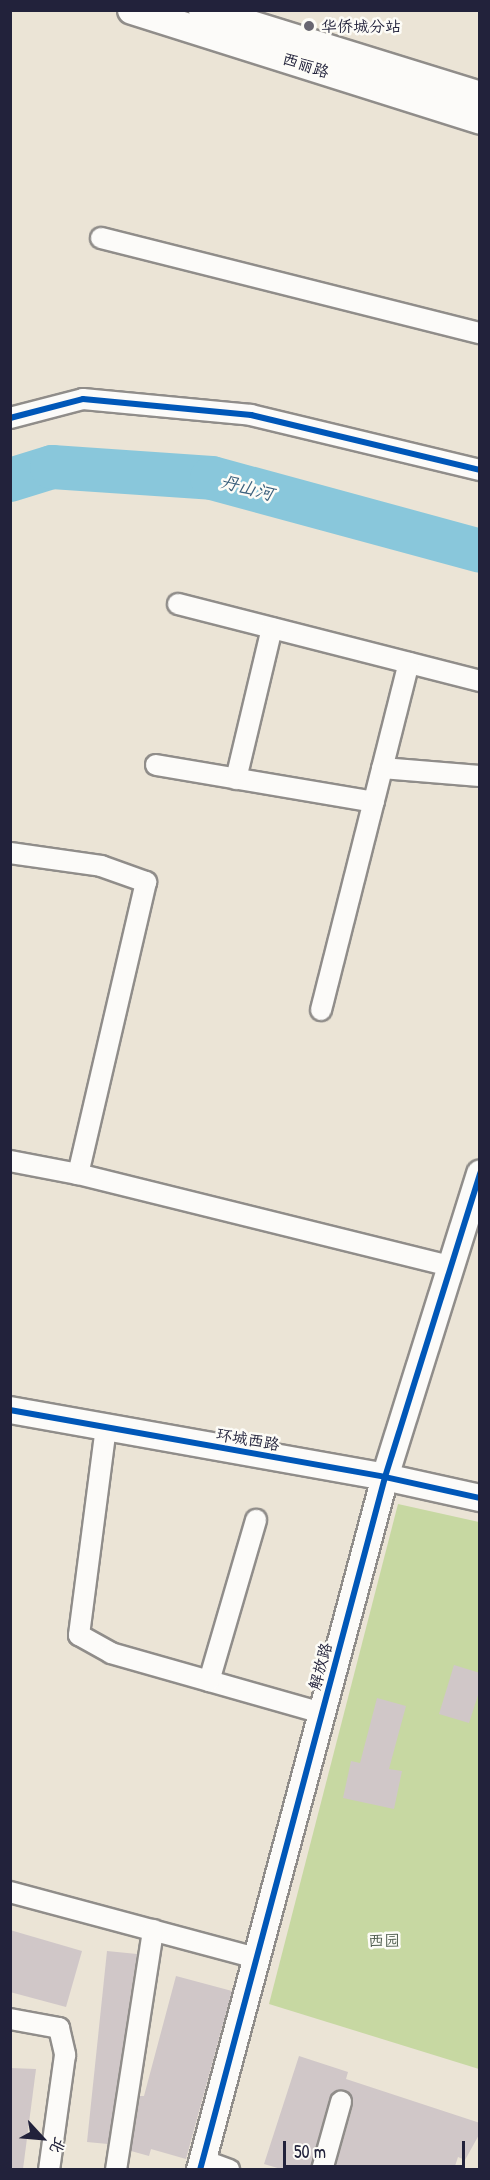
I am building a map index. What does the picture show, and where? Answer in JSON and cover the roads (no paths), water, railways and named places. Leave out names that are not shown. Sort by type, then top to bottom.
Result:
[{"type":"main road","name":"西丽路","points":[[132,10],[177,17],[211,17],[480,96]]},
{"type":"main road","name":"西丽路","points":[[211,17],[480,120]]},
{"type":"street","points":[[100,238],[480,333]]},
{"type":"street","points":[[10,418],[83,399],[251,415],[480,470]]},
{"type":"street","points":[[178,604],[480,681]]},
{"type":"street","points":[[236,779],[273,628]]},
{"type":"street","points":[[321,1010],[409,663]]},
{"type":"street","points":[[156,765],[374,802]]},
{"type":"street","points":[[382,768],[480,776]]},
{"type":"street","points":[[10,853],[101,866],[146,882],[78,1174]]},
{"type":"street","points":[[10,1161],[78,1174],[451,1266]]},
{"type":"street","name":"解放路","points":[[201,2165],[385,1477],[480,1173]]},
{"type":"street","name":"环城西路","points":[[10,1410],[385,1477],[480,1498]]},
{"type":"street","points":[[106,1427],[80,1635],[111,1653],[321,1713]]},
{"type":"street","points":[[209,1681],[256,1521]]},
{"type":"street","points":[[10,1892],[256,1958]]},
{"type":"street","points":[[116,2169],[153,1930]]},
{"type":"street","points":[[10,2019],[59,2028],[65,2055],[49,2169]]},
{"type":"street","points":[[322,2169],[341,2102]]},
{"type":"street","points":[[201,2165],[229,2169]]},
{"type":"waterway","name":"丹山河","points":[[10,480],[52,467],[212,478],[480,551]]},
{"type":"place","name":"华侨城分站","points":[[309,26]]},
{"type":"park label","name":"西园","points":[[384,1940]]}]
